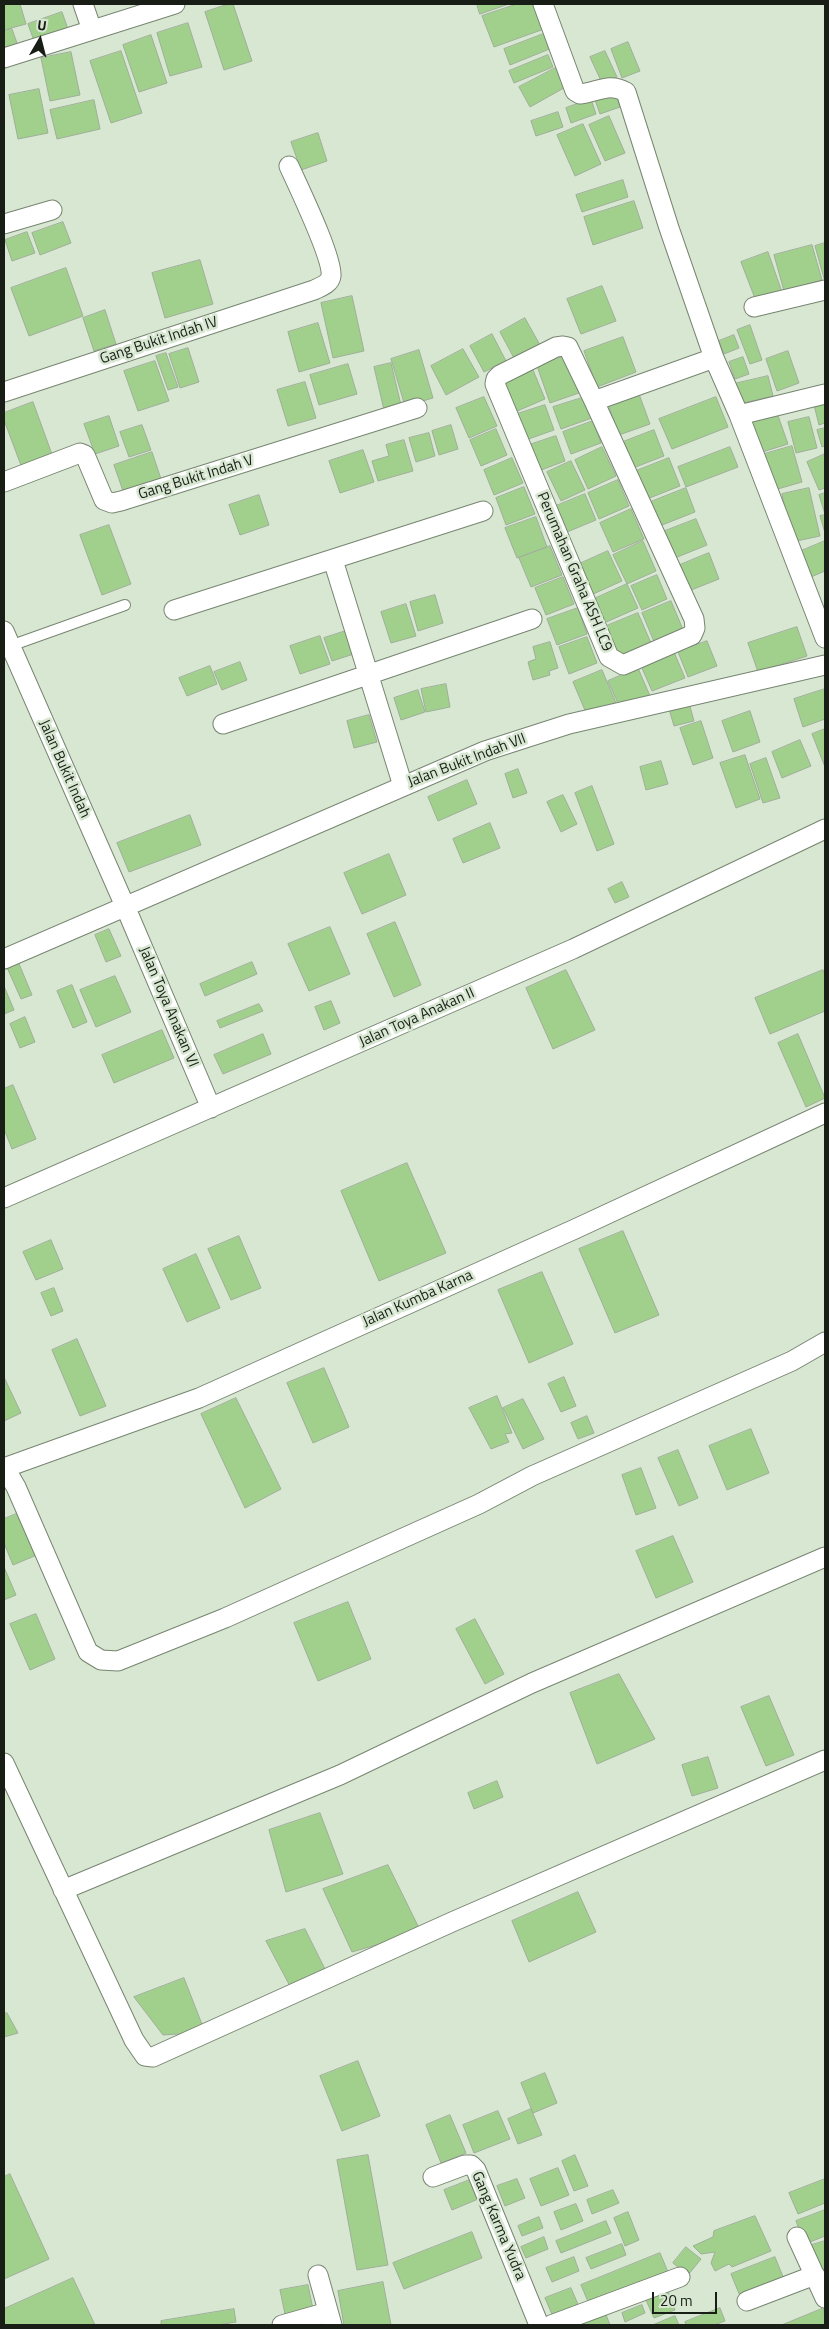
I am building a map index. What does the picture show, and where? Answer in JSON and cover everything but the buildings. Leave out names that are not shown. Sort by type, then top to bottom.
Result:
[{"type":"street","points":[[83,4],[92,30]]},
{"type":"street","points":[[4,58],[175,4]]},
{"type":"street","points":[[543,4],[576,91],[580,94],[590,93],[608,86],[618,87],[626,92],[714,358],[739,415],[825,638]]},
{"type":"street","name":"Gang Bukit Indah IV","points":[[4,392],[314,290],[329,282],[331,276],[328,258],[289,166]]},
{"type":"street","points":[[4,224],[52,210]]},
{"type":"street","points":[[754,307],[825,290]]},
{"type":"street","name":"Perumahan Graha ASH LC9","points":[[563,346],[568,347],[594,401],[694,619],[695,628],[692,635],[623,665],[609,657],[495,384],[496,379],[500,375],[556,347],[563,346]]},
{"type":"street","points":[[594,401],[714,358]]},
{"type":"street","points":[[739,415],[825,394]]},
{"type":"street","name":"Gang Bukit Indah V","points":[[4,482],[80,453],[84,455],[104,500],[112,503],[418,408]]},
{"type":"street","points":[[174,610],[483,511]]},
{"type":"street","points":[[333,560],[403,786]]},
{"type":"street","points":[[223,724],[532,620]]},
{"type":"street","name":"Jalan Bukit Indah","points":[[7,639],[125,906]]},
{"type":"street","name":"Jalan Bukit Indah VII","points":[[4,958],[485,751],[569,724],[825,665]]},
{"type":"street","name":"Jalan Toya Anakan II","points":[[4,1198],[573,949],[825,829]]},
{"type":"street","name":"Jalan Toya Anakan VI","points":[[125,906],[211,1108]]},
{"type":"street","name":"Jalan Kumba Karna","points":[[4,1468],[200,1398],[575,1229],[825,1113]]},
{"type":"street","points":[[4,1468],[16,1487],[88,1652],[101,1660],[118,1661],[225,1618],[470,1508],[532,1476],[792,1361],[825,1342]]},
{"type":"street","points":[[63,1890],[340,1775],[532,1683],[825,1556]]},
{"type":"street","points":[[4,1764],[134,2040],[145,2056],[153,2057],[452,1922],[825,1760]]},
{"type":"street","name":"Gang Karma Yudra","points":[[433,2177],[465,2165],[471,2165],[476,2170],[539,2325]]},
{"type":"street","points":[[798,2237],[825,2298]]},
{"type":"street","points":[[282,2325],[330,2319],[318,2275]]},
{"type":"street","points":[[747,2301],[815,2275]]},
{"type":"street","points":[[551,2325],[680,2277]]},
{"type":"lane","points":[[7,639],[125,605]]}]
